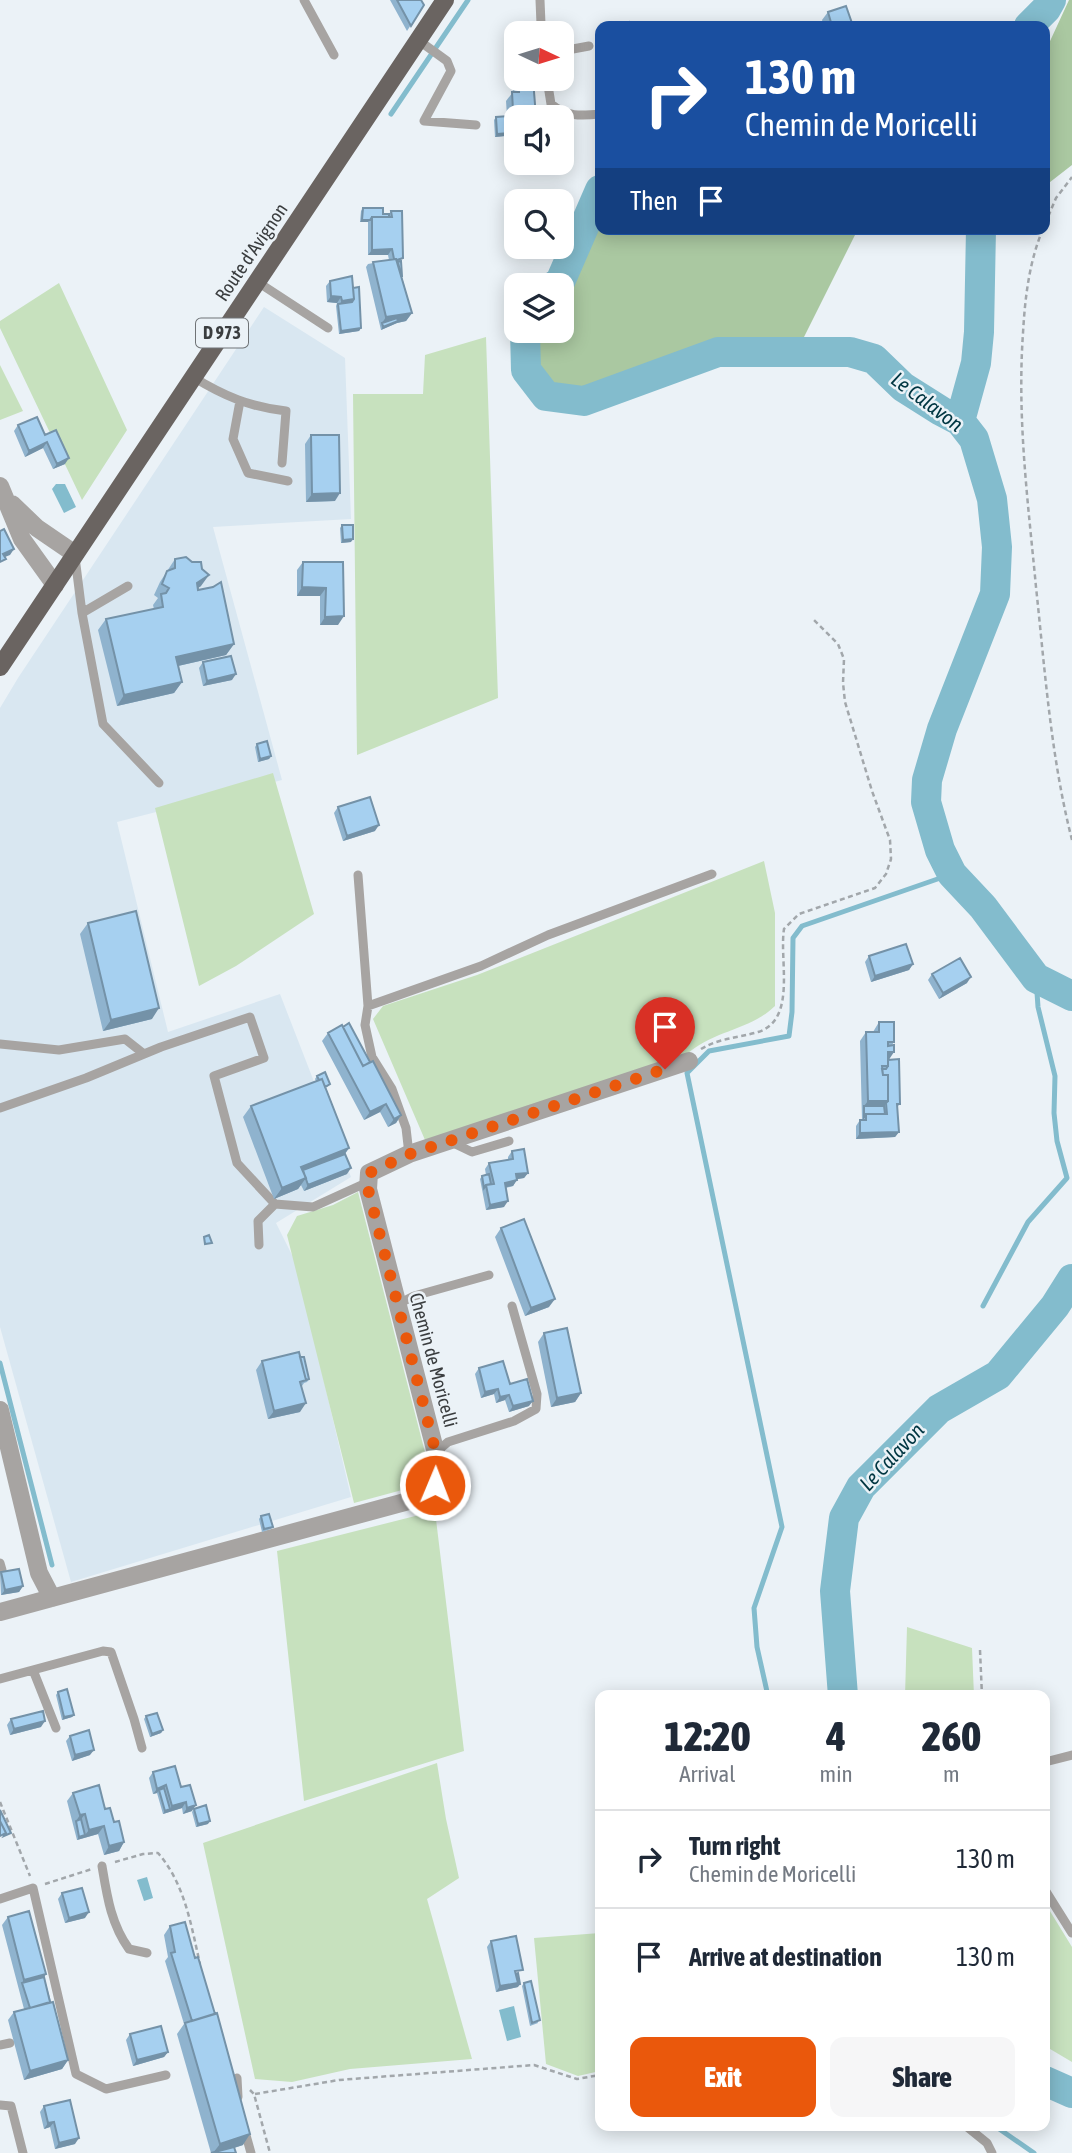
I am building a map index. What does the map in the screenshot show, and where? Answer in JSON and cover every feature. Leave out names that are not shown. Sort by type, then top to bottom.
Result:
[{"type":"main road","name":"Route d'Avignon","points":[[0,667],[445,0]]},
{"type":"street","points":[[2,491],[37,528],[75,554]]},
{"type":"street","points":[[2,491],[22,539],[55,585]]},
{"type":"street","points":[[368,1182],[369,1173],[410,1154],[689,1061]]},
{"type":"street","name":"Chemin de Moricelli","points":[[0,1612],[427,1496],[435,1485],[439,1465],[368,1182]]},
{"type":"street","points":[[0,1410],[5,1452],[39,1573],[52,1598]]},
{"type":"lane","points":[[304,0],[334,55]]},
{"type":"lane","points":[[540,0],[541,21]]},
{"type":"lane","points":[[418,40],[447,61],[451,71],[424,121],[476,125]]},
{"type":"lane","points":[[574,49],[589,46]]},
{"type":"lane","points":[[549,91],[551,104],[562,113],[595,115]]},
{"type":"lane","points":[[256,281],[328,328]]},
{"type":"lane","points":[[193,377],[225,396],[267,409],[286,411],[282,463]]},
{"type":"lane","points":[[240,401],[233,439],[248,473],[288,481]]},
{"type":"lane","points":[[75,554],[82,613],[103,724],[159,783]]},
{"type":"lane","points":[[82,613],[128,586]]},
{"type":"lane","points":[[368,1006],[481,966],[548,935],[712,874]]},
{"type":"lane","points":[[358,875],[368,1006],[365,1026],[372,1057],[392,1089],[406,1128],[410,1154]]},
{"type":"lane","points":[[0,1108],[250,1017],[264,1058],[214,1076],[237,1163],[275,1204],[313,1206],[368,1182]]},
{"type":"lane","points":[[0,1044],[60,1050],[125,1039],[145,1054]]},
{"type":"lane","points":[[447,1141],[472,1152],[509,1141]]},
{"type":"lane","points":[[259,1245],[258,1220],[275,1204]]},
{"type":"lane","points":[[398,1304],[414,1296],[489,1275]]},
{"type":"lane","points":[[436,1452],[448,1443],[514,1421],[536,1409],[537,1394],[512,1306]]},
{"type":"lane","points":[[0,1679],[103,1651],[111,1652],[142,1748]]},
{"type":"lane","points":[[33,1670],[55,1727]]},
{"type":"lane","points":[[1050,1761],[1072,1755]]},
{"type":"lane","points":[[102,1866],[117,1933],[129,1949],[147,1953]]},
{"type":"lane","points":[[0,1899],[33,1888],[76,2074],[106,2090],[166,2075]]},
{"type":"lane","points":[[1050,1897],[1072,1933]]},
{"type":"lane","points":[[0,2045],[10,2043]]},
{"type":"lane","points":[[237,2078],[239,2109]]},
{"type":"lane","points":[[0,2105],[11,2106],[23,2153]]},
{"type":"lane","points":[[242,2120],[251,2153]]},
{"type":"lane","points":[[972,2131],[987,2143],[992,2153]]},
{"type":"path","points":[[1050,212],[1056,198],[1072,177]]},
{"type":"path","points":[[1040,235],[1026,290],[1021,364],[1021,435],[1047,692],[1065,813],[1072,840]]},
{"type":"path","points":[[689,1061],[702,1048],[715,1041],[761,1031],[774,1023],[783,1001],[784,929],[799,914],[875,888],[886,874],[891,859],[890,840],[845,702],[844,659],[838,644],[812,618]]},
{"type":"path","points":[[980,1650],[982,1690]]},
{"type":"path","points":[[254,2094],[340,2080],[534,2065],[577,2079],[595,2076]]},
{"type":"shaded area","points":[[264,307],[345,358],[351,519],[213,527],[282,780],[117,822],[168,1032],[280,994],[351,1177],[276,1223],[297,1265],[351,1497],[71,1582],[0,1327],[0,708]]},
{"type":"green space","points":[[1069,0],[1072,0],[1072,165],[1050,182],[1050,41]]},
{"type":"green space","points":[[595,232],[595,235],[855,235],[803,339],[720,337],[582,393],[552,389],[535,365],[534,343],[574,343],[574,276]]},
{"type":"green space","points":[[59,283],[127,430],[82,500],[0,328],[0,321]]},
{"type":"green space","points":[[486,337],[498,698],[357,755],[353,394],[423,394],[425,355]]},
{"type":"green space","points":[[0,365],[23,411],[0,420]]},
{"type":"green space","points":[[273,773],[314,914],[236,966],[199,986],[155,808]]},
{"type":"green space","points":[[764,861],[775,913],[775,1006],[754,1021],[708,1040],[686,1055],[425,1140],[373,1019],[383,1006],[477,975]]},
{"type":"green space","points":[[358,1192],[428,1464],[417,1486],[354,1503],[287,1235],[297,1216],[333,1205]]},
{"type":"green space","points":[[435,1511],[464,1751],[304,1801],[277,1551]]},
{"type":"green space","points":[[907,1627],[972,1648],[974,1690],[905,1690]]},
{"type":"green space","points":[[437,1763],[459,1878],[427,1899],[472,2059],[350,2069],[292,2082],[255,2079],[203,1843]]},
{"type":"green space","points":[[1050,1911],[1072,1947],[1072,2062],[1050,2049]]},
{"type":"green space","points":[[595,1933],[595,2072],[578,2076],[546,2064],[534,1938]]},
{"type":"water","points":[[56,484],[65,484],[76,507],[64,513],[52,489]]},
{"type":"water","points":[[147,1877],[153,1898],[144,1901],[137,1880]]},
{"type":"water","points":[[514,2006],[521,2037],[507,2041],[499,2010]]},
{"type":"building","points":[[397,0],[421,0],[424,5],[411,26]]},
{"type":"building","points":[[846,6],[851,21],[831,21],[828,12]]},
{"type":"building","points":[[534,91],[535,105],[513,105],[512,92]]},
{"type":"building","points":[[504,116],[504,133],[497,134],[496,117]]},
{"type":"building","points":[[363,208],[383,208],[383,214],[389,214],[389,217],[362,220]]},
{"type":"building","points":[[391,211],[402,211],[403,258],[397,260],[394,259],[392,249],[372,250],[372,217],[392,217]]},
{"type":"building","points":[[396,259],[412,313],[386,317],[373,262]]},
{"type":"building","points":[[352,276],[354,299],[342,301],[341,297],[331,296],[330,281]]},
{"type":"building","points":[[359,287],[361,328],[341,331],[338,304],[352,302],[353,288]]},
{"type":"building","points":[[397,318],[398,321],[383,327],[382,323]]},
{"type":"building","points":[[37,417],[45,435],[56,430],[69,458],[57,464],[47,442],[29,451],[18,425]]},
{"type":"building","points":[[311,435],[339,435],[340,493],[312,494]]},
{"type":"building","points":[[342,525],[353,525],[353,539],[343,540]]},
{"type":"building","points":[[4,529],[14,549],[3,554],[6,559],[0,562],[0,531]]},
{"type":"building","points":[[186,557],[192,562],[201,562],[202,569],[209,575],[197,583],[198,590],[221,582],[234,644],[176,657],[182,682],[124,695],[106,619],[163,607],[161,594],[166,593],[169,588],[162,584],[167,571],[175,568],[175,559]]},
{"type":"building","points":[[303,562],[343,562],[344,616],[325,617],[326,588],[302,587]]},
{"type":"building","points":[[231,656],[236,674],[207,681],[203,662]]},
{"type":"building","points":[[267,741],[271,756],[260,759],[257,744]]},
{"type":"building","points":[[370,797],[379,825],[347,836],[338,807]]},
{"type":"building","points":[[136,911],[159,1008],[111,1020],[88,923]]},
{"type":"building","points":[[906,944],[913,964],[875,976],[869,956]]},
{"type":"building","points":[[960,958],[971,977],[943,993],[932,974]]},
{"type":"building","points":[[879,1022],[894,1022],[894,1042],[888,1042],[888,1046],[894,1045],[894,1052],[888,1052],[888,1066],[882,1066],[883,1075],[888,1075],[888,1101],[868,1101],[866,1032],[879,1032]]},
{"type":"building","points":[[349,1023],[370,1062],[363,1066],[343,1027]]},
{"type":"building","points":[[342,1025],[363,1066],[373,1061],[401,1115],[394,1119],[386,1104],[370,1112],[328,1033]]},
{"type":"building","points":[[899,1059],[899,1132],[860,1133],[860,1120],[866,1120],[866,1114],[887,1114],[888,1075],[883,1075],[882,1069],[888,1066],[888,1060]]},
{"type":"building","points":[[325,1072],[330,1084],[325,1087],[322,1079],[319,1080],[317,1076]]},
{"type":"building","points":[[322,1079],[349,1148],[301,1167],[306,1178],[282,1188],[251,1106]]},
{"type":"building","points":[[864,1106],[884,1106],[885,1114],[866,1114],[864,1117]]},
{"type":"building","points":[[524,1149],[528,1173],[516,1174],[517,1180],[505,1183],[508,1201],[490,1205],[486,1185],[494,1184],[489,1163],[513,1159],[512,1151]]},
{"type":"building","points":[[345,1154],[351,1168],[308,1185],[303,1170]]},
{"type":"building","points":[[489,1174],[491,1184],[484,1188],[482,1176]]},
{"type":"building","points":[[524,1219],[555,1299],[531,1308],[501,1228]]},
{"type":"building","points":[[209,1235],[212,1243],[205,1244],[204,1237]]},
{"type":"building","points":[[567,1328],[581,1393],[557,1398],[544,1333]]},
{"type":"building","points":[[299,1352],[306,1380],[300,1382],[306,1403],[274,1411],[262,1361]]},
{"type":"building","points":[[300,1357],[304,1357],[309,1379],[306,1380]]},
{"type":"building","points":[[503,1361],[510,1384],[527,1379],[533,1401],[513,1406],[509,1395],[500,1397],[498,1389],[485,1392],[479,1368]]},
{"type":"building","points":[[269,1514],[273,1527],[264,1529],[261,1516]]},
{"type":"building","points":[[19,1569],[23,1586],[5,1590],[1,1572]]},
{"type":"building","points":[[67,1689],[74,1715],[64,1717],[58,1692]]},
{"type":"building","points":[[43,1711],[45,1721],[14,1729],[11,1719]]},
{"type":"building","points":[[157,1713],[163,1730],[152,1734],[146,1716]]},
{"type":"building","points":[[89,1730],[94,1750],[75,1755],[70,1736]]},
{"type":"building","points":[[175,1766],[181,1787],[190,1785],[196,1805],[187,1808],[186,1802],[172,1806],[166,1785],[157,1789],[153,1772]]},
{"type":"building","points":[[99,1785],[105,1809],[110,1808],[114,1822],[119,1821],[124,1842],[109,1846],[104,1826],[89,1830],[85,1814],[80,1815],[73,1793]]},
{"type":"building","points":[[164,1788],[170,1809],[165,1811],[159,1790]]},
{"type":"building","points":[[206,1805],[210,1821],[198,1824],[194,1809]]},
{"type":"building","points":[[0,1810],[11,1833],[4,1836],[6,1833],[0,1821]]},
{"type":"building","points":[[81,1819],[85,1835],[79,1837],[76,1821]]},
{"type":"building","points":[[0,1821],[6,1833],[0,1836]]},
{"type":"building","points":[[82,1888],[89,1912],[69,1918],[62,1893]]},
{"type":"building","points":[[29,1911],[46,1974],[24,1980],[8,1917]]},
{"type":"building","points":[[185,1922],[215,2014],[192,2021],[171,1953],[175,1952],[170,1926]]},
{"type":"building","points":[[516,1936],[523,1970],[515,1971],[518,1983],[500,1986],[491,1941]]},
{"type":"building","points":[[44,1977],[50,2002],[30,2008],[22,1983]]},
{"type":"building","points":[[531,1981],[540,2020],[532,2023],[524,1983]]},
{"type":"building","points":[[53,2002],[68,2060],[30,2071],[14,2012]]},
{"type":"building","points":[[217,2013],[250,2134],[220,2144],[185,2023]]},
{"type":"building","points":[[161,2026],[168,2052],[137,2060],[130,2034]]},
{"type":"building","points":[[70,2100],[79,2138],[59,2143],[54,2122],[48,2123],[44,2106]]},
{"type":"building","points":[[234,2147],[236,2153],[211,2153]]},
{"type":"waterway","points":[[391,114],[468,0]]},
{"type":"waterway","name":"Le Calavon","points":[[1034,21],[1051,0]]},
{"type":"waterway","name":"Le Calavon","points":[[564,273],[595,202]]},
{"type":"waterway","points":[[960,421],[976,363],[981,235]]},
{"type":"waterway","name":"Le Calavon","points":[[525,343],[526,370],[546,396],[584,401],[718,352],[850,352],[874,359],[903,387],[960,421],[974,439],[992,499],[997,547],[995,594],[942,729],[927,780],[926,802],[940,850],[952,874],[983,907],[1036,978],[1072,996]]},
{"type":"waterway","points":[[767,1690],[757,1647],[754,1608],[782,1527],[687,1073],[709,1051],[789,1036],[793,938],[802,926],[952,874]]},
{"type":"waterway","points":[[983,1306],[1028,1222],[1067,1178],[1057,1141],[1054,1113],[1055,1076],[1038,1007],[1036,978]]},
{"type":"waterway","name":"Le Calavon","points":[[843,1690],[835,1591],[844,1518],[861,1487],[939,1409],[998,1375],[1055,1306],[1072,1279]]},
{"type":"waterway","points":[[0,1363],[52,1565]]},
{"type":"waterway","name":"Le Calavon","points":[[1050,2083],[1072,2093]]},
{"type":"waterway","points":[[1002,2131],[1034,2153]]},
{"type":"route","points":[[435,1485],[439,1465],[368,1189],[369,1173],[410,1154],[665,1069]]}]
